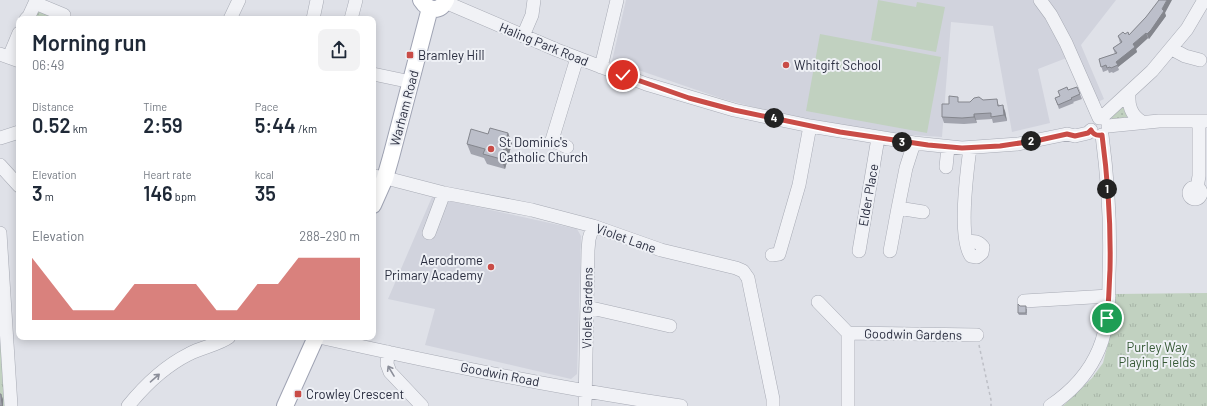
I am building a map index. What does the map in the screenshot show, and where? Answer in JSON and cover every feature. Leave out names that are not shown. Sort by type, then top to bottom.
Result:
[{"type":"main road","points":[[425,4],[435,9],[441,7],[445,1]]},
{"type":"main road","name":"Warham Road","points":[[376,191],[379,177],[411,82],[425,4]]},
{"type":"main road","points":[[285,406],[315,340]]},
{"type":"street","points":[[231,16],[239,0]]},
{"type":"street","points":[[314,16],[317,0]]},
{"type":"street","points":[[352,16],[356,0]]},
{"type":"street","points":[[523,36],[532,15],[534,0]]},
{"type":"street","points":[[601,67],[617,0]]},
{"type":"street","points":[[1040,0],[1051,15],[1066,43],[1099,125],[1106,166],[1109,210],[1109,296],[1105,329],[1101,344],[1086,372],[1075,385],[1050,406]]},
{"type":"street","name":"Haling Park Road","points":[[445,1],[523,36],[577,58],[646,84],[708,103],[810,126],[878,138],[914,144],[970,148],[1018,144],[1067,134],[1075,136],[1088,133],[1099,125],[1152,71],[1187,28],[1204,0]]},
{"type":"street","points":[[32,16],[35,3],[64,16]]},
{"type":"street","points":[[9,58],[16,40]]},
{"type":"street","points":[[1172,48],[1185,56],[1200,60]]},
{"type":"street","points":[[567,147],[552,140],[577,58]]},
{"type":"street","points":[[376,75],[411,82]]},
{"type":"street","points":[[1130,93],[1130,110],[1135,118],[1142,122]]},
{"type":"street","points":[[1099,125],[1142,122],[1203,121],[1197,188]]},
{"type":"street","points":[[772,255],[779,254],[799,185],[810,126]]},
{"type":"street","points":[[0,138],[16,133]]},
{"type":"street","name":"Elder Place","points":[[859,252],[878,138]]},
{"type":"street","points":[[890,251],[906,168],[914,144]]},
{"type":"street","points":[[946,167],[948,147]]},
{"type":"street","points":[[967,242],[964,205],[970,148]]},
{"type":"street","points":[[3,174],[16,184]]},
{"type":"street","name":"Violet Lane","points":[[379,177],[444,193],[532,210],[593,226],[661,250],[729,266],[743,271],[748,278],[773,399],[773,406]]},
{"type":"street","points":[[429,233],[444,193]]},
{"type":"street","points":[[898,208],[923,212]]},
{"type":"street","name":"Violet Gardens","points":[[585,406],[589,243],[593,226]]},
{"type":"street","points":[[0,233],[11,406]]},
{"type":"street","points":[[1024,301],[1109,296]]},
{"type":"street","name":"Goodwin Gardens","points":[[818,302],[848,333],[848,406]]},
{"type":"street","points":[[587,307],[670,326]]},
{"type":"street","name":"Goodwin Gardens","points":[[848,333],[977,335]]},
{"type":"street","points":[[128,406],[146,385],[168,366],[188,354],[222,340]]},
{"type":"street","name":"Goodwin Road","points":[[333,340],[522,379],[632,399],[681,406]]},
{"type":"street","points":[[388,352],[387,364],[390,372],[422,406]]},
{"type":"path","points":[[977,335],[991,406]]},
{"type":"shaded area","name":"Whitgift School","points":[[626,0],[1116,0],[1081,45],[1104,99],[1088,107],[1069,57],[1038,69],[1050,123],[1012,132],[993,26],[951,22],[942,137],[897,134],[792,117],[723,99],[612,61]]},
{"type":"shaded area","name":"Aerodrome Primary Academy","points":[[432,197],[577,229],[581,236],[577,374],[571,379],[425,345],[435,309],[388,299]]},
{"type":"green space","points":[[878,0],[916,7],[917,2],[945,7],[936,52],[871,40]]},
{"type":"green space","points":[[37,7],[54,16],[37,16],[34,15]]},
{"type":"green space","points":[[820,34],[941,57],[927,133],[806,111]]},
{"type":"green space","points":[[1126,104],[1131,119],[1112,119],[1110,115]]},
{"type":"green space","name":"Purley Way Playing Fields","points":[[1207,293],[1207,406],[1063,406],[1092,378],[1103,363],[1112,328],[1115,294]]},
{"type":"green space","points":[[0,307],[6,406],[0,406]]},
{"type":"building","points":[[1159,0],[1167,0],[1162,9],[1164,11],[1151,30],[1133,44],[1135,47],[1116,62],[1118,65],[1111,68],[1107,68],[1106,65],[1101,67],[1099,59],[1117,53],[1113,48],[1122,42],[1118,36],[1123,32],[1125,34],[1128,32],[1129,35]]},
{"type":"building","points":[[1067,87],[1068,90],[1077,87],[1080,94],[1058,105],[1055,98],[1060,96],[1058,91]]},
{"type":"building","points":[[949,96],[958,97],[958,102],[970,102],[974,98],[979,97],[983,100],[997,99],[998,106],[1003,105],[1004,115],[991,117],[991,113],[974,114],[974,117],[962,118],[942,117],[942,104],[949,104]]},
{"type":"building","points":[[490,128],[508,133],[501,159],[483,154],[485,149],[467,144],[471,129],[488,134]]},
{"type":"building","points":[[1018,304],[1020,306],[1026,306],[1026,313],[1018,313]]},
{"type":"building","points":[[1,394],[2,406],[0,406]]},
{"type":"place","name":"Bramley Hill","points":[[410,55]]},
{"type":"place","name":"Whitgift School","points":[[786,65]]},
{"type":"place","name":"St Dominic's Catholic Church","points":[[491,149]]},
{"type":"place","name":"Aerodrome Primary Academy","points":[[491,267]]},
{"type":"place","name":"Crowley Crescent","points":[[298,394]]},
{"type":"route","points":[[623,75],[689,98],[734,110],[840,132],[914,144],[962,148],[1018,144],[1067,134],[1075,136],[1088,133],[1091,130],[1097,135],[1102,135],[1110,232],[1109,296],[1107,318]]}]
